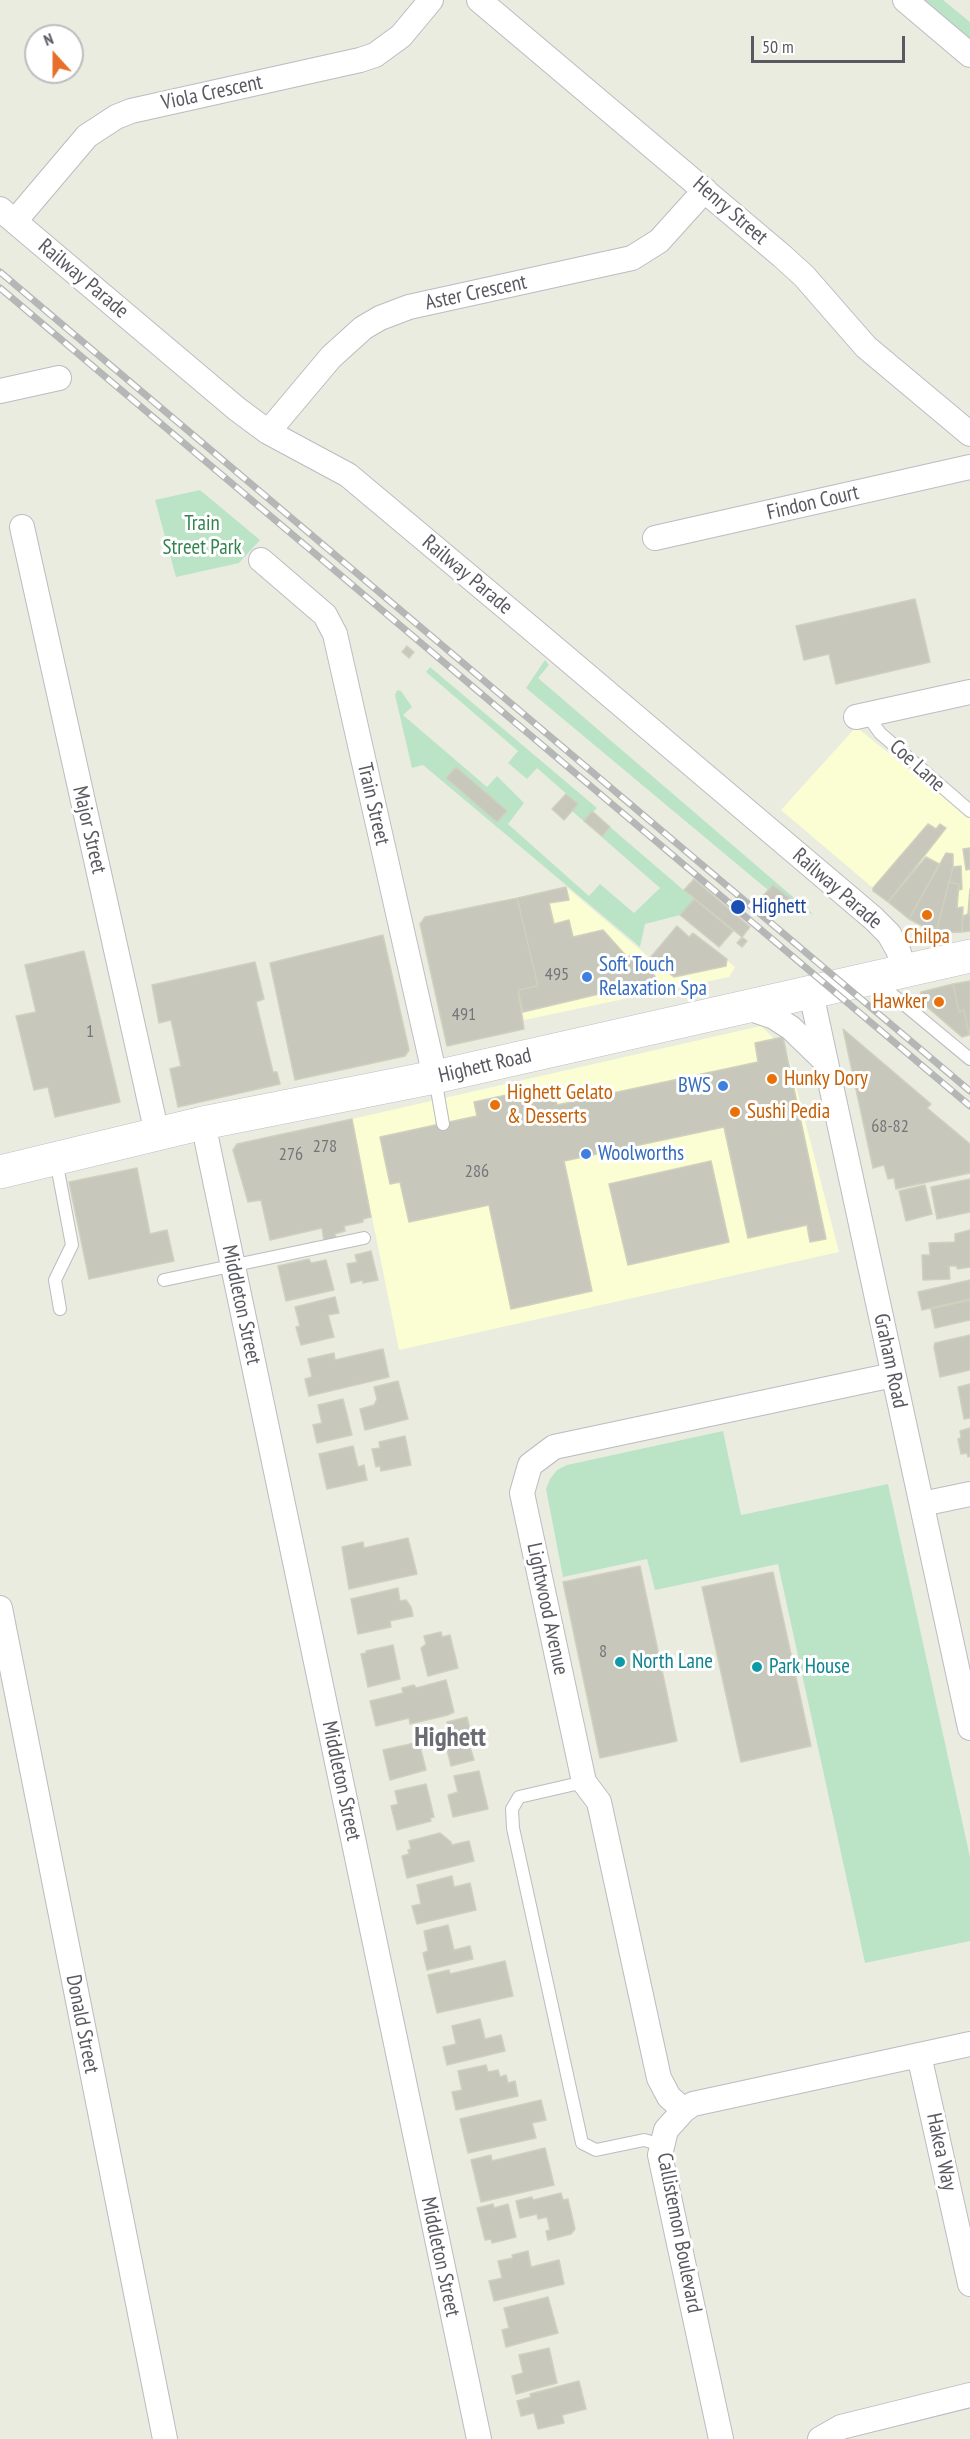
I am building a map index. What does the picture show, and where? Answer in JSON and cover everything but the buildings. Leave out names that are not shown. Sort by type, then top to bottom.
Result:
[{"type":"street","name":"Viola Crescent","points":[[7,215],[87,136],[116,117],[131,111],[375,55],[401,36],[431,0]]},
{"type":"street","name":"Henry Street","points":[[479,0],[705,189],[804,276],[866,347],[970,434]]},
{"type":"street","points":[[904,0],[970,55]]},
{"type":"street","name":"Aster Crescent","points":[[268,432],[331,357],[363,328],[380,318],[409,308],[632,258],[659,241],[705,189]]},
{"type":"street","name":"Railway Parade","points":[[7,215],[237,409],[268,432],[348,476],[554,648],[873,918],[889,934],[898,950],[905,971]]},
{"type":"street","points":[[0,391],[59,378]]},
{"type":"street","name":"Findon Court","points":[[655,538],[970,467]]},
{"type":"street","name":"Major Street","points":[[22,527],[157,1134]]},
{"type":"street","name":"Train Street","points":[[261,560],[325,615],[335,634],[435,1077]]},
{"type":"street","points":[[862,716],[970,692]]},
{"type":"street","name":"Highett Road","points":[[0,1172],[203,1123],[435,1077],[970,956]]},
{"type":"street","name":"Graham Road","points":[[811,993],[970,1728]]},
{"type":"street","points":[[745,1007],[774,1017],[791,1028],[825,1061]]},
{"type":"street","name":"Middleton Street","points":[[203,1123],[479,2439]]},
{"type":"street","name":"Lightwood Avenue","points":[[684,2110],[669,2097],[659,2078],[599,1802],[584,1782],[522,1493],[530,1465],[554,1448],[894,1375]]},
{"type":"street","points":[[922,1504],[970,1494]]},
{"type":"street","name":"Donald Street","points":[[0,1608],[165,2439]]},
{"type":"street","points":[[684,2110],[693,2104],[970,2044]]},
{"type":"street","name":"Hakea Way","points":[[919,2055],[970,2284]]},
{"type":"street","name":"Callistemon Boulevard","points":[[684,2110],[666,2130],[660,2155],[721,2439]]},
{"type":"street","points":[[820,2439],[841,2427],[970,2395]]},
{"type":"lane","name":"Coe Lane","points":[[862,716],[970,812]]},
{"type":"lane","points":[[872,979],[970,1059]]},
{"type":"lane","points":[[435,1077],[444,1124]]},
{"type":"lane","points":[[56,1159],[72,1245],[55,1280],[60,1309]]},
{"type":"lane","points":[[164,1280],[364,1238]]},
{"type":"lane","points":[[584,1782],[519,1797],[512,1809],[513,1828],[582,2143],[596,2150],[644,2140],[662,2145]]},
{"type":"shaded area","points":[[856,727],[970,818],[970,931],[936,933],[909,919],[873,891],[873,888],[781,810]]},
{"type":"shaded area","points":[[566,887],[650,958],[693,933],[735,967],[729,977],[524,1020],[501,900]]},
{"type":"shaded area","name":"Woolworths","points":[[761,1026],[787,1051],[839,1252],[399,1350],[352,1119]]},
{"type":"green space","points":[[918,0],[943,0],[970,22],[970,44]]},
{"type":"green space","name":"Train Street Park","points":[[200,490],[260,540],[239,563],[176,577],[155,500]]},
{"type":"green space","points":[[545,660],[549,665],[538,678],[814,915],[790,904],[792,900],[773,885],[768,890],[526,688]]},
{"type":"green space","points":[[430,667],[597,808],[584,821],[602,836],[610,827],[694,899],[680,915],[645,924],[640,947],[423,765],[412,768],[395,695],[397,690],[401,691],[412,707],[403,715],[487,787],[497,776],[524,803],[508,824],[589,896],[600,884],[634,913],[660,888],[572,811],[578,804],[537,768],[527,779],[508,763],[518,751],[426,672]]},
{"type":"green space","points":[[723,1431],[741,1515],[888,1484],[970,1857],[970,1941],[865,1963],[778,1564],[655,1590],[647,1559],[563,1577],[546,1489],[557,1470],[567,1465]]},
{"type":"railway","points":[[0,272],[970,1091]]},
{"type":"railway","points":[[0,288],[970,1106]]},
{"type":"place","name":"Highett","points":[[738,907]]},
{"type":"place","name":"Chilpa","points":[[927,915]]},
{"type":"place","name":"Soft Touch Relaxation Spa","points":[[587,977]]},
{"type":"place","name":"Hawker","points":[[939,1002]]},
{"type":"place","name":"Hunky Dory","points":[[772,1079]]},
{"type":"place","name":"BWS","points":[[723,1086]]},
{"type":"place","name":"Highett Gelato & Desserts","points":[[495,1105]]},
{"type":"place","name":"Sushi Pedia","points":[[735,1112]]},
{"type":"place","name":"Woolworths","points":[[586,1154]]},
{"type":"place","name":"North Lane","points":[[620,1662]]},
{"type":"place","name":"Park House","points":[[757,1667]]},
{"type":"district","name":"Highett","points":[[450,1738]]}]
